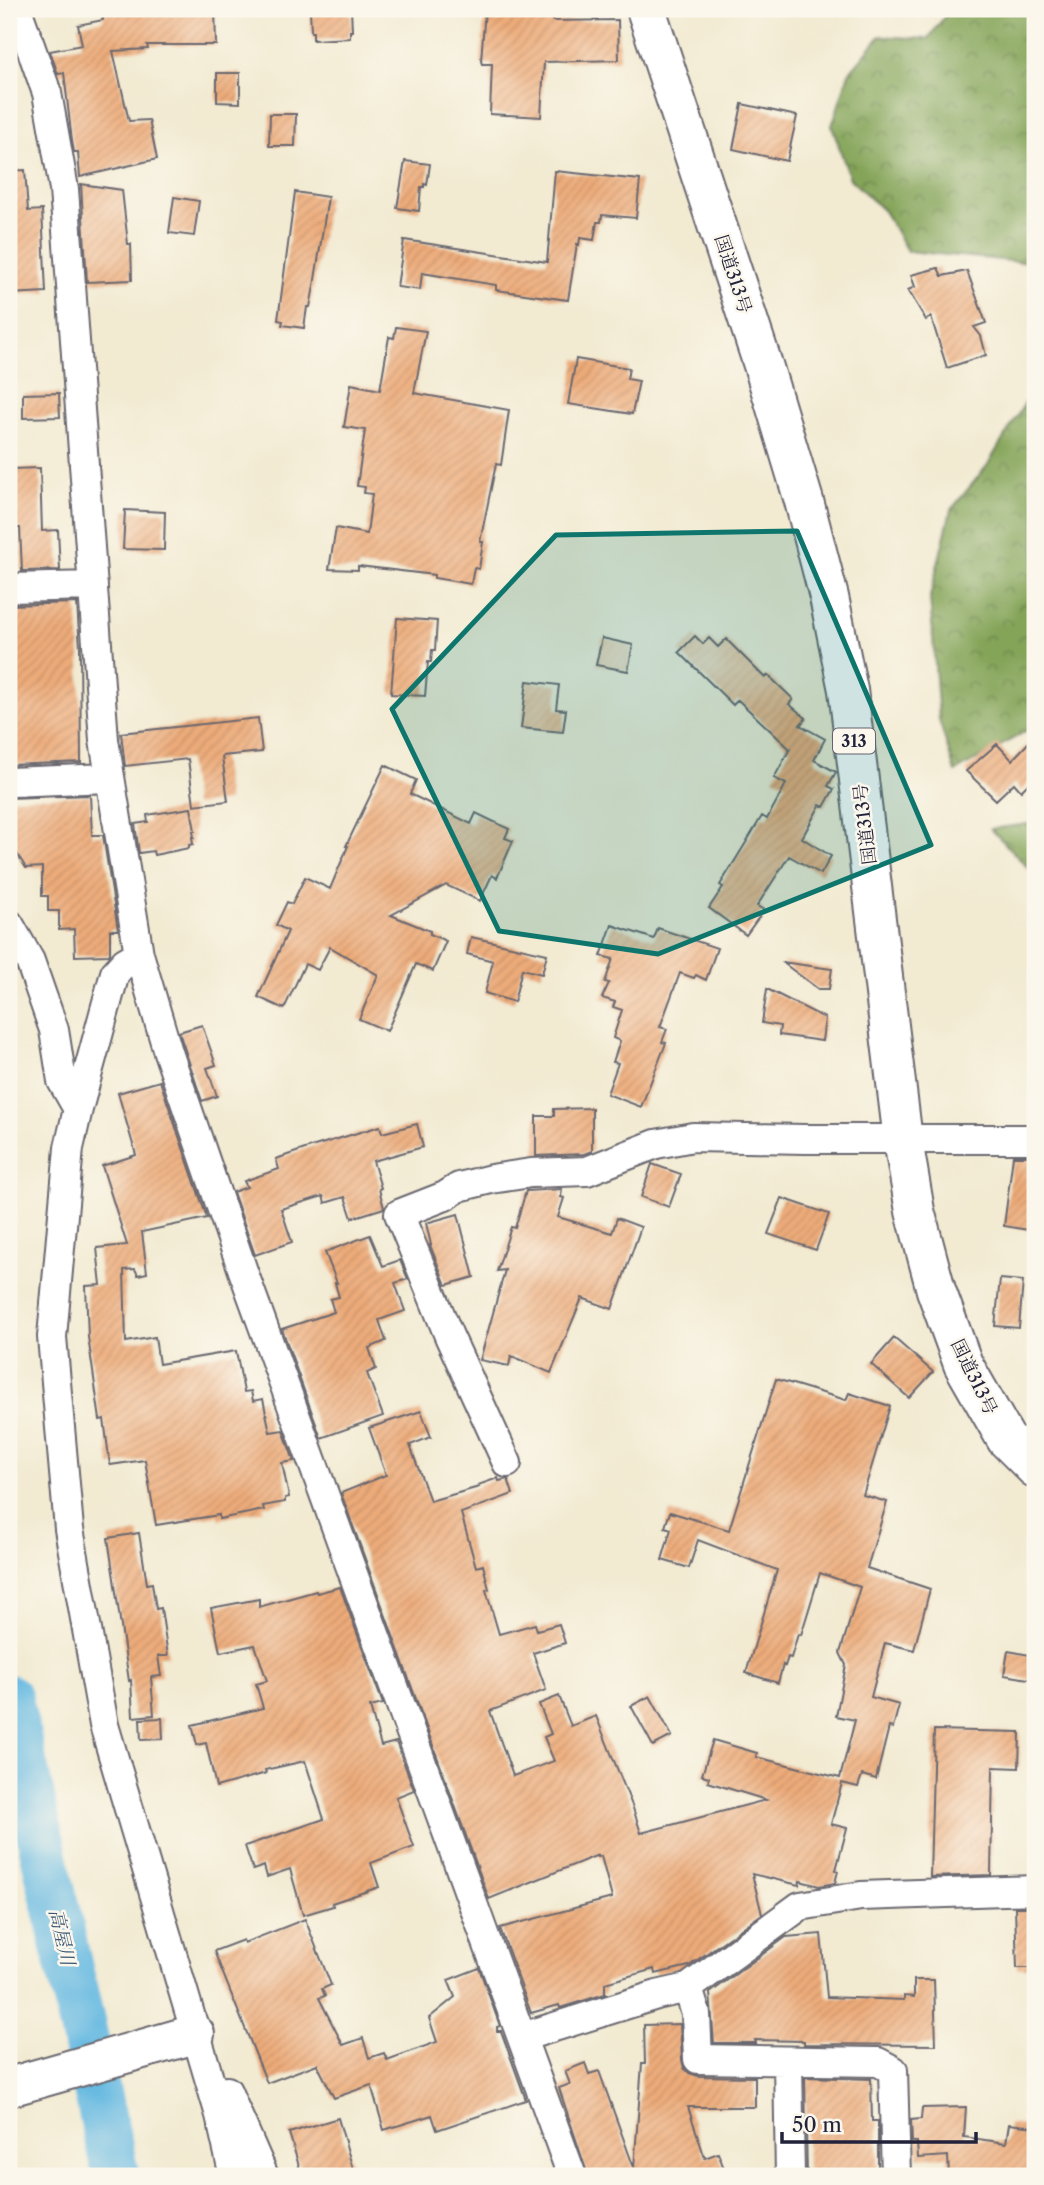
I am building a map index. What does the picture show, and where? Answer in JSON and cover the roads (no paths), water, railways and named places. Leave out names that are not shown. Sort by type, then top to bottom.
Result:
[{"type":"main road","name":"国道313号","points":[[646,9],[768,381],[829,597],[848,690],[903,1140],[915,1211],[936,1290],[963,1364],[1006,1439],[1035,1468]]},
{"type":"main road","points":[[9,2087],[198,2044]]},
{"type":"street","points":[[17,9],[47,93],[64,189],[104,740],[139,954],[168,1052],[243,1271],[522,2037],[562,2173]]},
{"type":"street","points":[[9,588],[93,586]]},
{"type":"street","points":[[9,782],[109,778]]},
{"type":"street","points":[[9,924],[30,961],[54,1030],[62,1082],[78,1109]]},
{"type":"street","points":[[139,954],[125,962],[115,973],[69,1148],[52,1337],[69,1529],[104,1725],[220,2115],[234,2176]]},
{"type":"street","points":[[507,1464],[398,1214],[444,1196],[459,1187],[531,1173],[587,1171],[656,1144],[693,1137],[1035,1139]]},
{"type":"street","points":[[522,2037],[688,1988],[800,1906],[861,1896],[1035,1890]]},
{"type":"street","points":[[688,1988],[696,2014],[698,2059],[878,2062],[893,2070],[896,2176]]},
{"type":"street","points":[[198,2044],[214,2060],[264,2176]]},
{"type":"street","points":[[788,2061],[790,2176]]},
{"type":"waterway","name":"高屋川","points":[[9,1698],[116,2176]]}]
